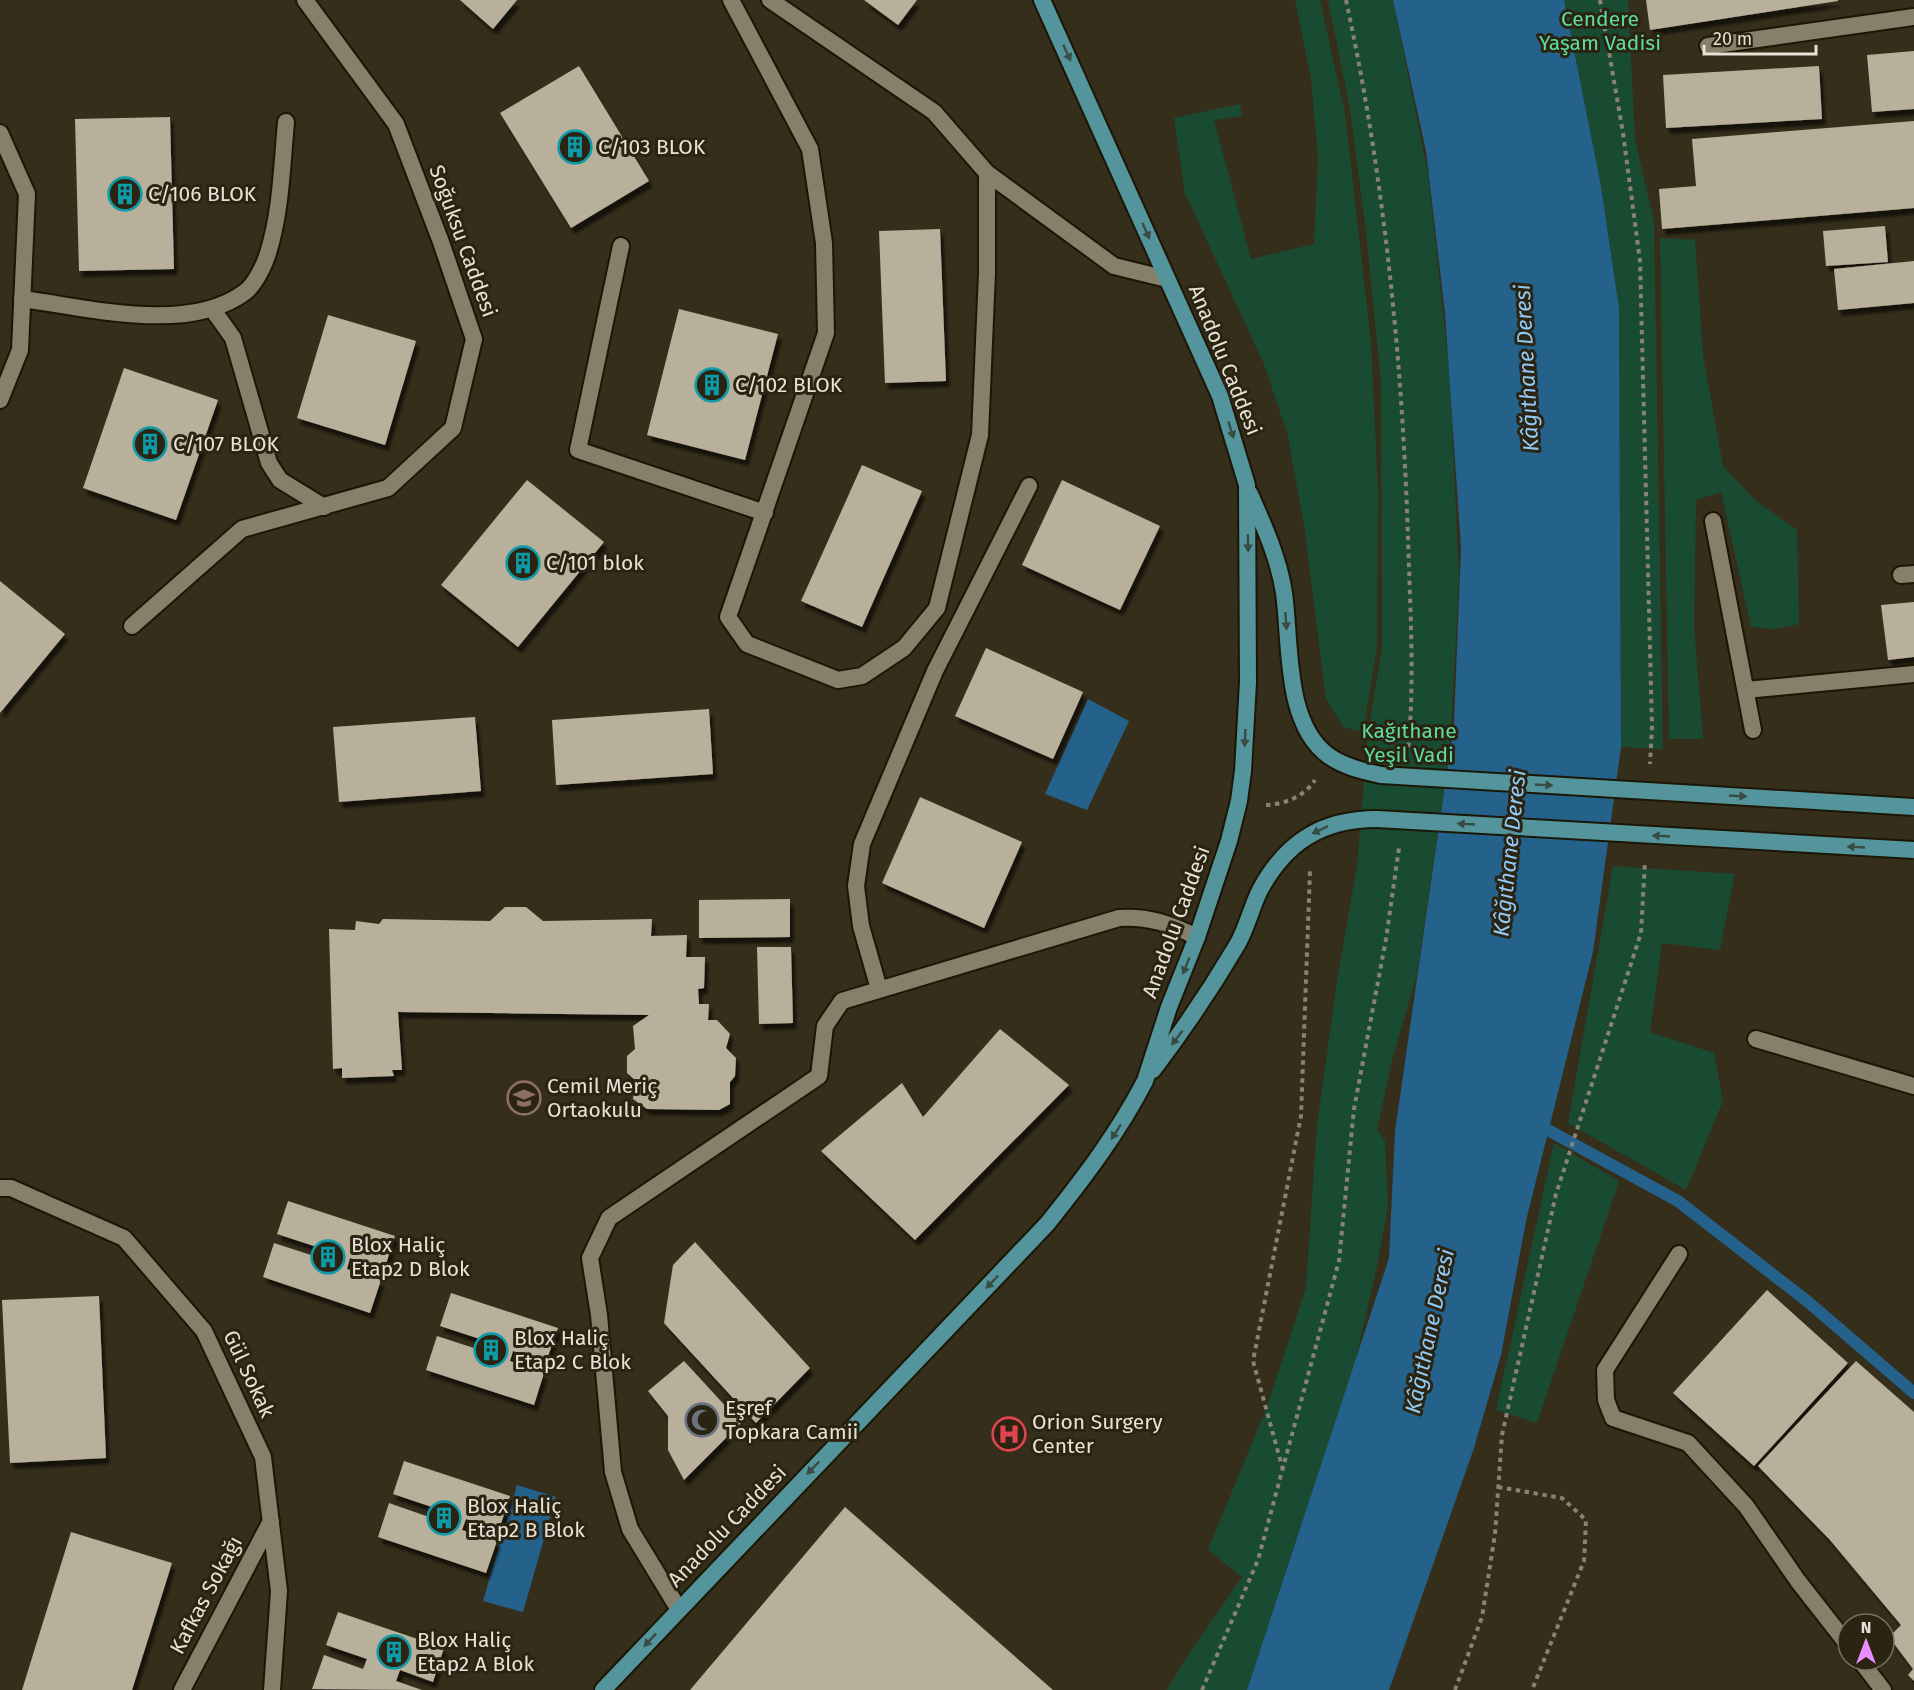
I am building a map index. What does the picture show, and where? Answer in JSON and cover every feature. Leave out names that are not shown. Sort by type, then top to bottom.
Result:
[{"type":"main road","name":"Anadolu Caddesi","points":[[603,1690],[678,1608],[1047,1224],[1095,1164],[1128,1114],[1145,1081],[1229,841],[1243,771],[1248,682],[1247,485],[1220,396],[1042,0]]},
{"type":"main road","points":[[1247,485],[1265,529],[1284,593],[1291,668],[1305,729],[1329,757],[1349,767],[1381,775],[1914,807]]},
{"type":"main road","points":[[1145,1081],[1201,1006],[1240,939],[1259,892],[1278,859],[1302,839],[1326,827],[1344,822],[1377,819],[1914,850]]},
{"type":"street","name":"Soğuksu Caddesi","points":[[132,626],[242,529],[388,488],[453,428],[474,339],[396,124],[305,0]]},
{"type":"street","points":[[731,0],[810,149],[824,243],[826,333],[728,617],[747,644],[838,680],[854,678],[862,676],[904,648],[937,609],[980,435],[987,273],[987,173]]},
{"type":"street","points":[[770,0],[934,112],[987,173],[1114,266],[1167,279]]},
{"type":"street","points":[[1708,46],[1914,17]]},
{"type":"street","points":[[22,299],[159,316],[213,310],[247,291],[268,255],[277,208],[286,122]]},
{"type":"street","points":[[0,134],[27,194],[20,350],[0,400]]},
{"type":"street","points":[[621,246],[578,450],[765,513]]},
{"type":"street","points":[[213,310],[233,338],[269,463],[280,480],[324,507]]},
{"type":"street","points":[[879,989],[861,926],[856,886],[862,844],[935,671],[1029,486]]},
{"type":"street","points":[[1713,521],[1753,730]]},
{"type":"street","points":[[1746,690],[1914,674]]},
{"type":"street","points":[[678,1608],[630,1529],[613,1472],[599,1315],[590,1258],[609,1218],[819,1076],[825,1026],[842,1001],[1119,918],[1140,917],[1172,924],[1197,937]]},
{"type":"street","points":[[1756,1039],[1914,1086]]},
{"type":"street","name":"Gül Sokak","points":[[0,1188],[11,1188],[124,1238],[204,1331],[263,1457],[279,1591],[272,1690]]},
{"type":"street","points":[[1679,1254],[1605,1370],[1606,1400],[1613,1418],[1688,1443],[1746,1506],[1798,1581],[1836,1630]]},
{"type":"street","name":"Kafkas Sokağı","points":[[182,1690],[271,1521]]},
{"type":"street","points":[[1869,1672],[1883,1690]]},
{"type":"path","points":[[1346,0],[1363,76],[1379,176],[1404,433],[1410,615],[1408,752]]},
{"type":"path","points":[[1600,0],[1623,133],[1640,261],[1652,727],[1650,772]]},
{"type":"path","points":[[1284,804],[1310,788],[1329,757]]},
{"type":"path","points":[[1202,1690],[1258,1560],[1339,1261],[1354,1109],[1400,847]]},
{"type":"path","points":[[1455,1690],[1482,1617],[1495,1534],[1502,1435],[1556,1194],[1641,933],[1645,853]]},
{"type":"path","points":[[1284,1470],[1253,1361],[1301,1116],[1310,867]]},
{"type":"path","points":[[1498,1487],[1562,1498],[1586,1520],[1584,1561],[1532,1690]]},
{"type":"green space","points":[[1295,0],[1320,0],[1345,113],[1371,342],[1378,492],[1377,647],[1363,732],[1343,727],[1326,698],[1304,525],[1288,436],[1264,364],[1185,193],[1174,118],[1240,104],[1242,116],[1214,120],[1251,259],[1314,244],[1318,158],[1311,78]]},
{"type":"green space","name":"Kağıthane Yeşil Vadi","points":[[1328,0],[1393,0],[1428,174],[1450,378],[1459,580],[1450,750],[1417,974],[1392,1060],[1377,1129],[1385,1141],[1388,1206],[1355,1362],[1247,1690],[1167,1690],[1186,1658],[1242,1577],[1208,1550],[1266,1409],[1306,1288],[1317,1126],[1337,981],[1357,866],[1368,734],[1382,648],[1381,381],[1366,232],[1350,109]]},
{"type":"green space","name":"Cendere Yaşam Vadisi","points":[[1564,0],[1628,0],[1635,139],[1654,222],[1663,749],[1621,747],[1619,308],[1602,192]]},
{"type":"green space","points":[[1660,238],[1695,240],[1703,355],[1723,466],[1756,501],[1797,530],[1799,624],[1775,629],[1751,627],[1721,492],[1696,500],[1694,626],[1703,739],[1669,739]]},
{"type":"green space","points":[[1613,866],[1735,874],[1720,950],[1662,943],[1650,1032],[1714,1053],[1723,1101],[1686,1190],[1568,1123]]},
{"type":"green space","points":[[1554,1143],[1619,1181],[1537,1423],[1496,1410]]},
{"type":"water","name":"Kâğıthane Deresi","points":[[1393,0],[1564,0],[1601,186],[1619,308],[1621,747],[1593,952],[1526,1221],[1501,1355],[1474,1448],[1389,1690],[1247,1690],[1389,1258],[1395,1131],[1454,723],[1461,548],[1445,313],[1426,151]]},
{"type":"water","points":[[1088,699],[1129,721],[1087,810],[1045,794]]},
{"type":"water","points":[[517,1485],[556,1497],[523,1612],[483,1601]]},
{"type":"building","points":[[460,0],[517,0],[493,29]]},
{"type":"building","points":[[864,0],[917,0],[898,25]]},
{"type":"building","points":[[1646,0],[1838,0],[1838,1],[1650,30]]},
{"type":"building","points":[[1914,51],[1914,109],[1872,112],[1867,55]]},
{"type":"building","name":"C/103 BLOK","points":[[579,66],[649,181],[571,228],[500,113]]},
{"type":"building","points":[[1819,66],[1822,119],[1666,128],[1663,75]]},
{"type":"building","name":"C/106 BLOK","points":[[170,117],[174,269],[79,271],[75,119]]},
{"type":"building","points":[[1914,121],[1914,208],[1662,229],[1659,189],[1696,186],[1692,139]]},
{"type":"building","points":[[1885,226],[1888,262],[1826,266],[1823,231]]},
{"type":"building","points":[[940,229],[946,381],[885,383],[879,231]]},
{"type":"building","points":[[1914,261],[1914,303],[1838,310],[1834,269]]},
{"type":"building","name":"C/102 BLOK","points":[[679,309],[778,334],[745,460],[647,435]]},
{"type":"building","points":[[328,315],[416,341],[385,445],[297,418]]},
{"type":"building","name":"C/107 BLOK","points":[[124,368],[218,400],[176,520],[83,488]]},
{"type":"building","points":[[862,465],[922,491],[862,627],[801,601]]},
{"type":"building","name":"C/101 blok","points":[[527,480],[604,542],[518,647],[441,585]]},
{"type":"building","points":[[1062,480],[1160,526],[1120,610],[1022,565]]},
{"type":"building","points":[[0,581],[65,634],[0,713]]},
{"type":"building","points":[[1914,602],[1914,657],[1888,660],[1881,605]]},
{"type":"building","points":[[986,648],[1083,692],[1053,759],[955,716]]},
{"type":"building","points":[[709,709],[713,774],[556,785],[552,720]]},
{"type":"building","points":[[475,717],[481,791],[339,802],[333,727]]},
{"type":"building","points":[[920,797],[1022,842],[984,928],[882,883]]},
{"type":"building","points":[[790,899],[790,937],[699,938],[699,900]]},
{"type":"building","points":[[505,907],[526,907],[543,921],[652,919],[651,936],[687,935],[686,957],[705,957],[704,988],[698,989],[699,1004],[709,1004],[708,1020],[717,1020],[730,1034],[726,1048],[736,1058],[735,1076],[730,1082],[730,1104],[719,1110],[647,1109],[633,1099],[635,1080],[627,1073],[627,1056],[635,1049],[633,1026],[649,1015],[398,1012],[402,1070],[392,1070],[394,1076],[342,1078],[342,1068],[333,1069],[329,929],[355,930],[356,921],[379,924],[383,919],[490,921]]},
{"type":"building","points":[[757,947],[791,947],[793,1023],[759,1024]]},
{"type":"building","points":[[1000,1029],[1069,1085],[915,1240],[821,1151],[902,1083],[923,1117]]},
{"type":"building","name":"Blox Haliç Etap2 D Blok","points":[[288,1201],[395,1236],[384,1270],[350,1258],[347,1269],[381,1280],[370,1313],[263,1277],[274,1243],[314,1256],[317,1247],[277,1234]]},
{"type":"building","points":[[695,1242],[810,1368],[756,1423],[664,1323],[673,1265]]},
{"type":"building","points":[[1767,1290],[1848,1363],[1754,1466],[1673,1393]]},
{"type":"building","name":"Blox Haliç Etap2 C Blok","points":[[451,1293],[558,1328],[546,1362],[513,1351],[510,1361],[544,1373],[534,1405],[426,1370],[437,1336],[477,1349],[480,1339],[440,1326]]},
{"type":"building","points":[[99,1296],[106,1458],[10,1463],[2,1300]]},
{"type":"building","name":"Eşref Topkara Camii","points":[[684,1361],[741,1423],[684,1480],[668,1450],[668,1416],[648,1391]]},
{"type":"building","points":[[1856,1361],[1914,1412],[1914,1681],[1908,1675],[1913,1669],[1896,1646],[1896,1630],[1901,1625],[1896,1619],[1896,1612],[1890,1612],[1830,1540],[1758,1466]]},
{"type":"building","name":"Blox Haliç Etap2 B Blok","points":[[404,1461],[510,1496],[499,1530],[466,1519],[462,1530],[497,1541],[486,1573],[378,1537],[389,1503],[429,1517],[432,1507],[393,1494]]},
{"type":"building","points":[[845,1507],[1053,1690],[690,1690]]},
{"type":"building","points":[[71,1532],[172,1563],[132,1690],[22,1690]]},
{"type":"building","name":"Blox Haliç Etap2 A Blok","points":[[338,1612],[444,1648],[433,1682],[400,1670],[396,1681],[422,1690],[312,1689],[324,1655],[363,1669],[367,1659],[326,1645]]},
{"type":"waterway","points":[[1535,1123],[1678,1201],[1807,1301],[1914,1393]]},
{"type":"place","name":"C/103 BLOK","points":[[575,147]]},
{"type":"place","name":"C/106 BLOK","points":[[125,194]]},
{"type":"place","name":"C/102 BLOK","points":[[712,385]]},
{"type":"place","name":"C/107 BLOK","points":[[150,444]]},
{"type":"place","name":"C/101 blok","points":[[523,563]]},
{"type":"place","name":"Cemil Meriç Ortaokulu","points":[[524,1098]]},
{"type":"place","name":"Blox Haliç Etap2 D Blok","points":[[328,1257]]},
{"type":"place","name":"Blox Haliç Etap2 C Blok","points":[[491,1350]]},
{"type":"place","name":"Eşref Topkara Camii","points":[[702,1420]]},
{"type":"place","name":"Orion Surgery Center","points":[[1009,1434]]},
{"type":"place","name":"Blox Haliç Etap2 B Blok","points":[[444,1518]]},
{"type":"place","name":"Blox Haliç Etap2 A Blok","points":[[394,1652]]}]
